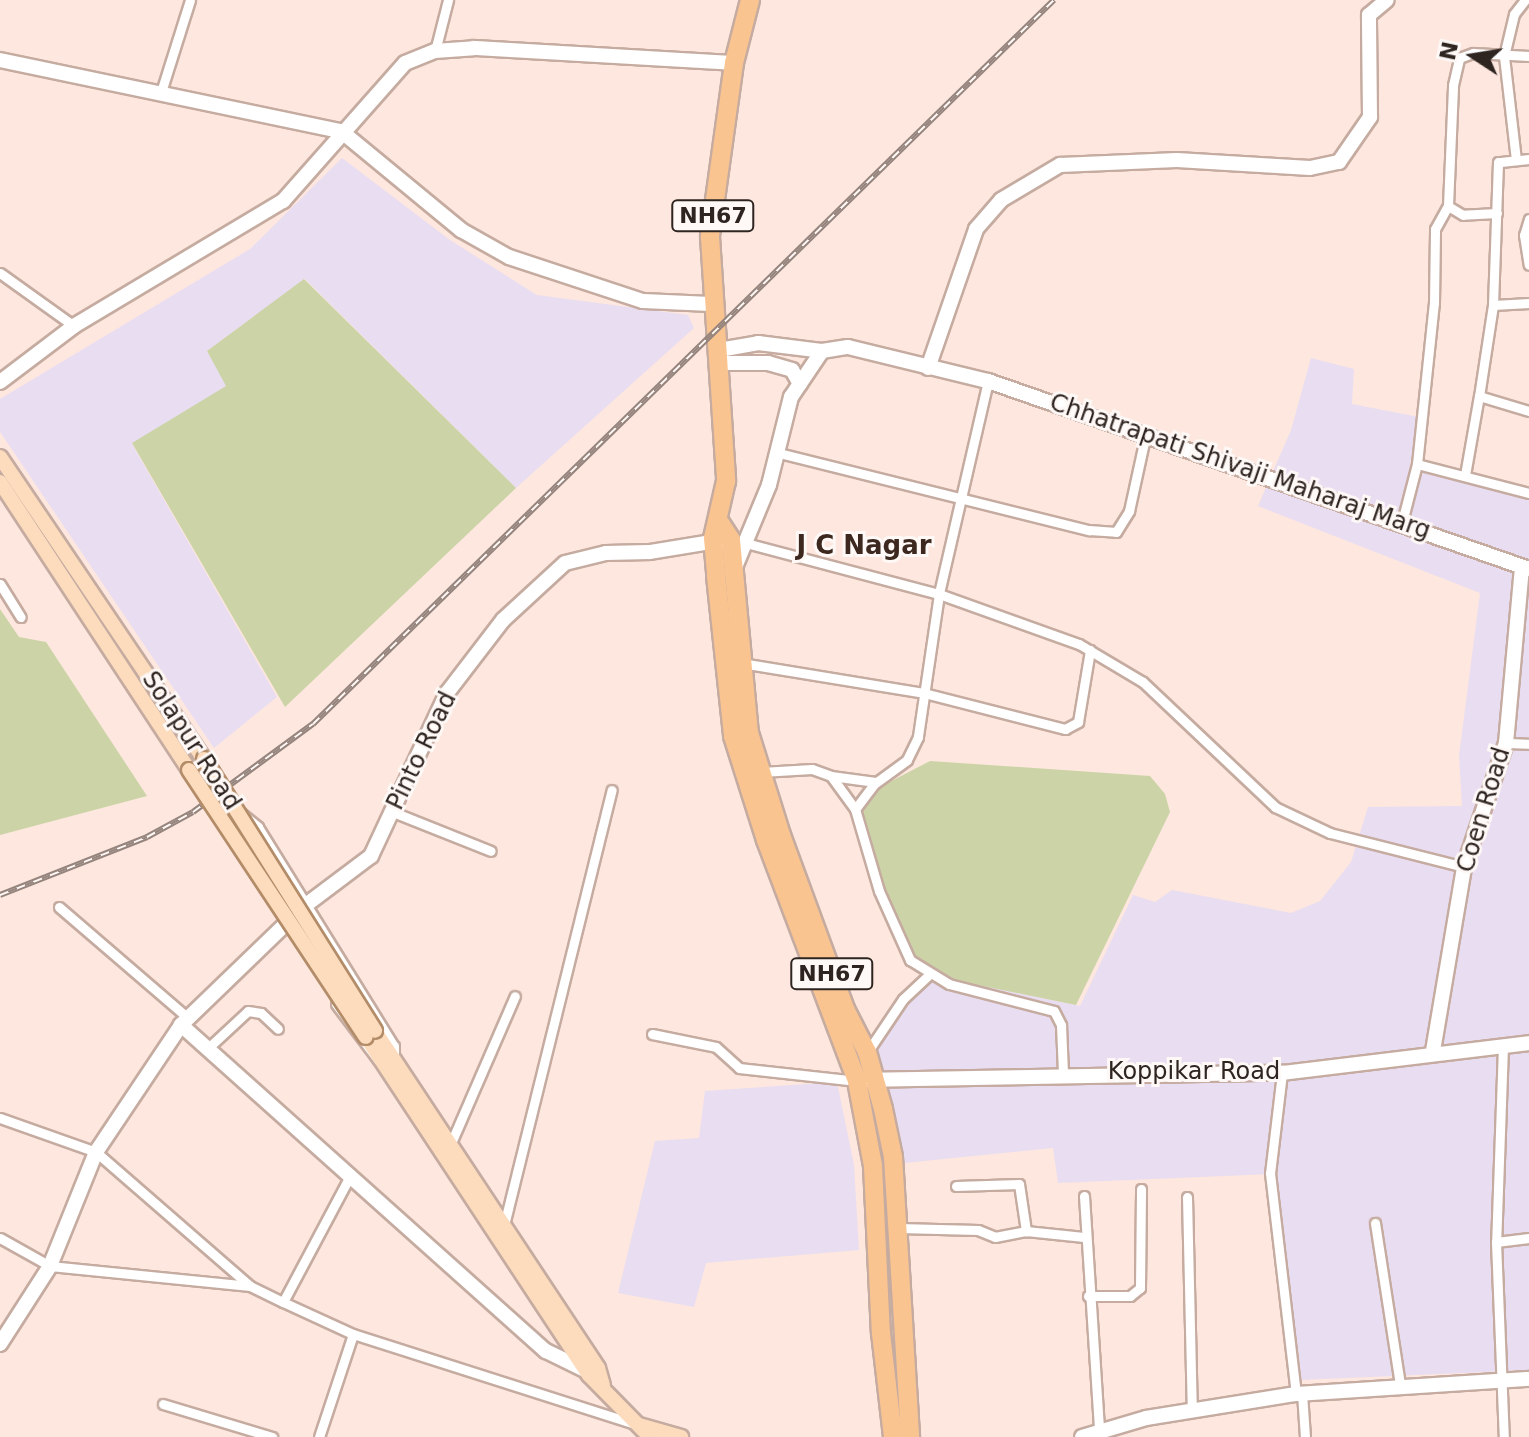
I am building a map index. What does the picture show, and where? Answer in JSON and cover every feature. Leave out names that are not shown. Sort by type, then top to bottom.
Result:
[{"type":"highway","name":"NH67","points":[[750,0],[734,63],[710,237],[711,304],[720,356],[726,481],[733,736],[766,840],[856,1075],[873,1166],[881,1333],[893,1432]]},
{"type":"highway","name":"NH67","points":[[724,127],[760,0]]},
{"type":"highway","name":"NH67","points":[[728,536],[749,733],[760,772],[845,1009],[877,1079],[893,1157],[910,1437]]},
{"type":"main road","name":"Solapur Road","points":[[0,457],[204,759],[370,1034]]},
{"type":"main road","name":"Solapur Road","points":[[0,482],[219,815],[370,1034]]},
{"type":"main road","points":[[370,1034],[451,1143],[598,1368],[603,1385]]},
{"type":"main road","points":[[389,1060],[587,1371],[650,1437]]},
{"type":"main road","points":[[639,1425],[681,1437]]},
{"type":"street","points":[[161,92],[190,0]]},
{"type":"street","points":[[435,51],[448,0]]},
{"type":"street","points":[[928,368],[976,229],[1001,200],[1060,165],[1177,160],[1310,168],[1339,162],[1370,117],[1369,15],[1387,0]]},
{"type":"street","points":[[1516,160],[1504,56],[1514,14],[1525,0]]},
{"type":"street","points":[[0,382],[74,326],[283,201],[341,131],[405,63],[435,51],[474,48],[734,63]]},
{"type":"street","points":[[1402,522],[1417,464],[1434,303],[1433,238],[1437,220],[1448,206],[1459,58],[1473,53],[1529,56]]},
{"type":"street","points":[[0,60],[341,131],[461,230],[509,257],[643,301],[711,304]]},
{"type":"street","points":[[1465,475],[1493,305],[1498,162],[1529,159]]},
{"type":"street","points":[[1448,206],[1463,215],[1497,213]]},
{"type":"street","points":[[1529,219],[1524,235],[1529,265]]},
{"type":"street","points":[[0,273],[74,326]]},
{"type":"street","points":[[1493,305],[1529,303]]},
{"type":"street","name":"Chhatrapati Shivaji Maharaj Marg","points":[[720,356],[758,343],[822,351],[848,347],[988,381],[1146,433],[1526,568]]},
{"type":"street","points":[[822,351],[800,384],[775,452],[728,536],[939,594],[1090,650],[1143,682],[1284,812],[1376,848],[1464,867]]},
{"type":"street","points":[[720,356],[792,370],[800,384]]},
{"type":"street","points":[[855,809],[876,782],[907,760],[918,737],[939,594],[988,381]]},
{"type":"street","points":[[1479,396],[1529,411]]},
{"type":"street","points":[[775,452],[960,498],[1116,532],[1129,511],[1146,433]]},
{"type":"street","points":[[1417,464],[1529,493]]},
{"type":"street","name":"Pinto Road","points":[[0,1344],[50,1266],[96,1152],[184,1022],[289,920],[371,856],[447,693],[503,620],[565,563],[728,536]]},
{"type":"street","name":"Coen Road","points":[[1433,1051],[1464,867],[1506,743],[1526,568]]},
{"type":"street","points":[[0,584],[21,617]]},
{"type":"street","points":[[741,663],[924,693],[1074,727],[1090,650]]},
{"type":"street","points":[[1506,743],[1527,747]]},
{"type":"street","points":[[760,772],[812,769],[831,776],[876,782]]},
{"type":"street","points":[[831,776],[855,809],[899,943],[928,976],[1054,1011],[1061,1025],[1063,1073]]},
{"type":"street","points":[[504,1225],[612,790]]},
{"type":"street","points":[[219,815],[222,831],[289,920],[366,1051],[389,1060],[394,1046],[258,827],[235,809]]},
{"type":"street","points":[[393,812],[491,851]]},
{"type":"street","points":[[59,907],[349,1178],[546,1351],[587,1371]]},
{"type":"street","points":[[652,1034],[716,1047],[739,1068],[856,1075],[867,1052],[903,999],[928,976]]},
{"type":"street","points":[[451,1143],[515,996]]},
{"type":"street","points":[[208,1048],[248,1011],[261,1013],[278,1029]]},
{"type":"street","name":"Koppikar Road","points":[[856,1075],[877,1079],[1063,1073],[1282,1073],[1433,1051],[1529,1043]]},
{"type":"street","points":[[1503,1046],[1496,1242],[1498,1380],[1504,1437]]},
{"type":"street","points":[[1282,1073],[1270,1173],[1305,1437]]},
{"type":"street","points":[[0,1118],[96,1152],[250,1286],[283,1302],[353,1334],[639,1425]]},
{"type":"street","points":[[283,1302],[349,1178]]},
{"type":"street","points":[[956,1186],[1019,1184],[1026,1231]]},
{"type":"street","points":[[1088,1296],[1130,1296],[1140,1288],[1141,1189]]},
{"type":"street","points":[[1084,1196],[1084,1237],[1099,1430]]},
{"type":"street","points":[[1187,1197],[1192,1410]]},
{"type":"street","points":[[1375,1223],[1400,1385]]},
{"type":"street","points":[[898,1228],[978,1230],[995,1237],[1026,1231],[1084,1237]]},
{"type":"street","points":[[0,1238],[50,1266],[250,1286]]},
{"type":"street","points":[[1496,1242],[1529,1238]]},
{"type":"street","points":[[319,1437],[353,1334]]},
{"type":"street","points":[[1082,1437],[1099,1430],[1192,1410],[1299,1393],[1529,1379]]},
{"type":"street","points":[[163,1404],[272,1437]]},
{"type":"shaded area","points":[[342,158],[450,240],[537,295],[688,315],[694,328],[516,488],[305,279],[207,351],[227,386],[132,444],[277,697],[214,748],[0,432],[0,399],[250,249]]},
{"type":"shaded area","points":[[1311,358],[1354,369],[1352,404],[1419,417],[1409,470],[1529,493],[1529,1370],[1300,1380],[1275,1174],[1058,1183],[1053,1148],[904,1163],[876,1067],[874,1043],[905,1004],[938,976],[1080,1006],[1133,895],[1155,902],[1172,890],[1291,913],[1320,901],[1351,862],[1368,807],[1462,806],[1459,756],[1480,593],[1258,506],[1291,430]]},
{"type":"shaded area","points":[[837,1082],[854,1165],[859,1250],[706,1263],[694,1307],[618,1293],[655,1141],[699,1138],[705,1091]]},
{"type":"green space","points":[[304,279],[516,488],[285,707],[132,443],[226,386],[207,351]]},
{"type":"green space","points":[[0,609],[19,637],[46,642],[147,796],[0,835]]},
{"type":"green space","points":[[930,761],[1150,776],[1165,794],[1170,812],[1076,1005],[958,981],[912,955],[902,944],[865,838],[862,812],[878,788]]},
{"type":"railway","points":[[0,895],[147,837],[193,812],[313,724],[1054,0]]},
{"type":"district","name":"J C Nagar","points":[[864,546]]}]
